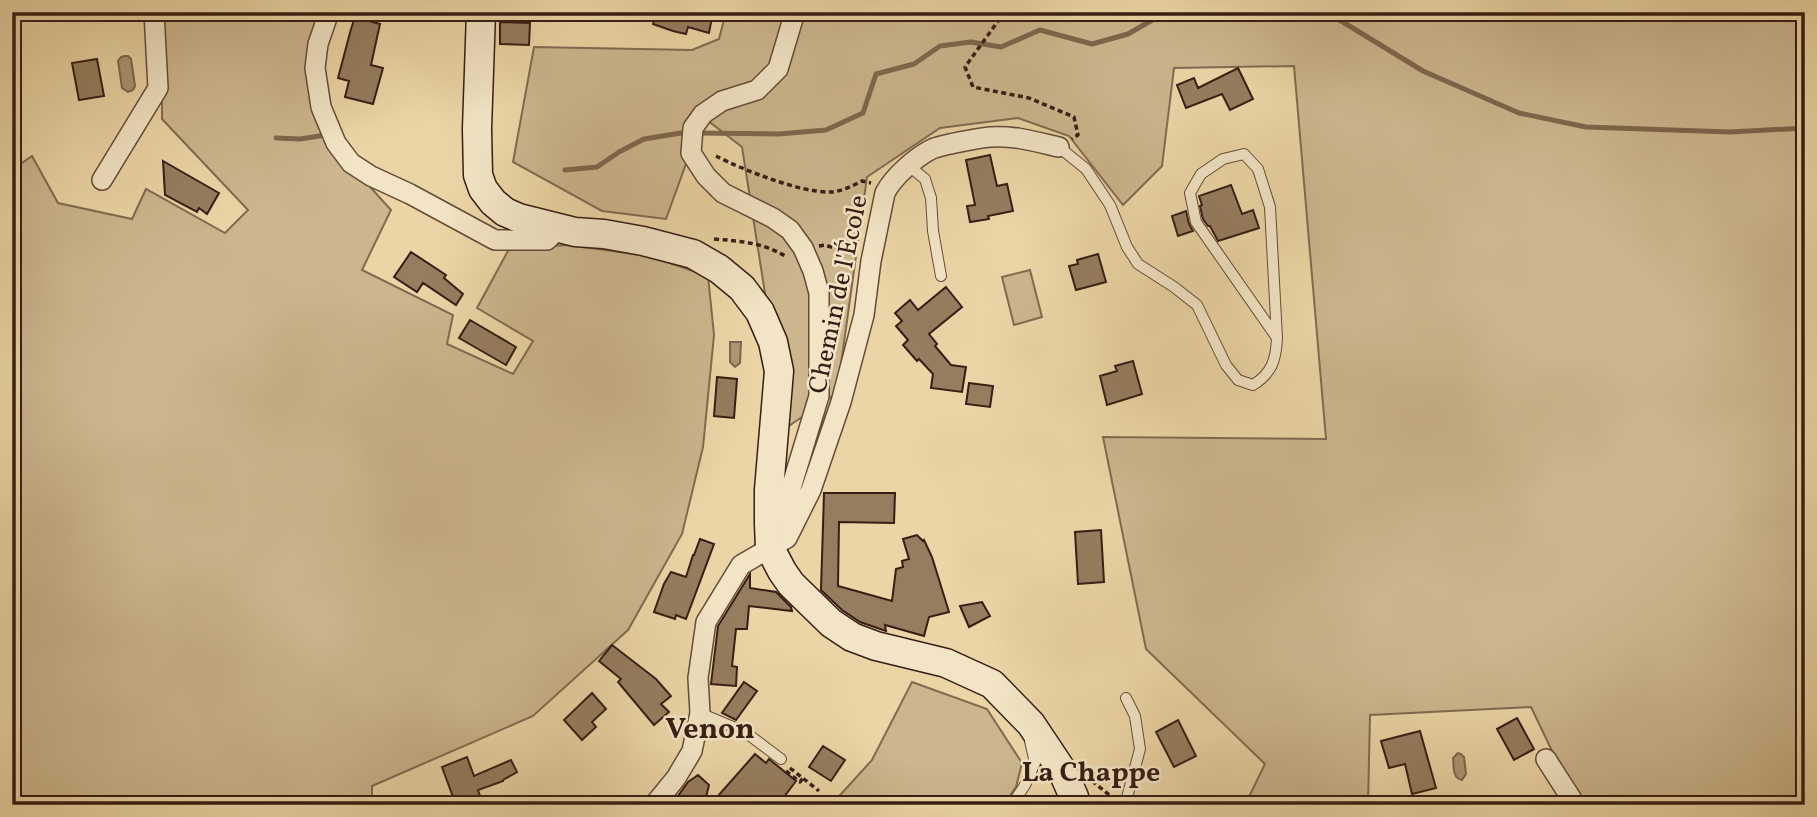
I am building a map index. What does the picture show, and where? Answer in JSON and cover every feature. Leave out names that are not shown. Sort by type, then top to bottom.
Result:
[{"type":"street","points":[[102,180],[158,88],[154,12]]},
{"type":"street","points":[[329,12],[318,44],[315,68],[321,107],[335,143],[351,163],[495,240],[547,240],[554,227]]},
{"type":"street","points":[[481,12],[478,175],[492,202],[519,218],[575,232],[643,241],[693,254],[719,269],[741,288],[760,312],[773,342],[779,371],[769,489],[782,571],[831,623],[852,637],[876,646],[946,663],[992,684],[1031,724],[1063,772],[1074,797],[1074,805]]},
{"type":"street","points":[[654,805],[676,778],[692,751],[700,713],[698,678],[706,622],[741,565],[778,543],[787,501],[819,396],[818,293],[813,271],[803,248],[790,230],[773,218],[723,193],[706,176],[691,153],[693,128],[703,114],[722,101],[757,90],[778,69],[795,12]]},
{"type":"street","name":"Chemin de l'École","points":[[778,543],[811,490],[841,402],[864,315],[871,261],[889,185],[933,148],[991,137],[1015,138],[1059,147]]},
{"type":"street","points":[[1546,759],[1573,805]]},
{"type":"lane","points":[[1059,147],[1086,169],[1110,205],[1127,247],[1138,264],[1197,305],[1226,365],[1238,380],[1253,385],[1267,377],[1277,354],[1277,338],[1270,207],[1258,169],[1244,154],[1223,159],[1201,174],[1190,193],[1196,222],[1277,338]]},
{"type":"lane","points":[[909,166],[925,179],[931,198],[933,231],[941,276]]},
{"type":"lane","points":[[1124,805],[1140,749],[1135,716],[1126,698]]},
{"type":"lane","points":[[700,713],[744,732],[781,759]]},
{"type":"lane","points":[[1012,805],[1035,763],[1030,741],[1037,733]]},
{"type":"path","points":[[1006,12],[965,67],[973,88],[1029,97],[1074,117],[1078,135],[1059,147]]},
{"type":"path","points":[[715,155],[733,165],[811,190],[832,192],[862,181],[873,183],[885,193]]},
{"type":"path","points":[[744,241],[775,250],[813,271]]},
{"type":"path","points":[[803,248],[825,245],[871,261]]},
{"type":"path","points":[[801,779],[819,791]]},
{"type":"path","points":[[1093,781],[1124,805]]},
{"type":"shaded area","points":[[162,12],[324,12],[325,137],[391,210],[362,270],[453,315],[447,344],[513,374],[533,341],[477,308],[509,249],[568,245],[649,256],[708,276],[714,335],[703,447],[682,534],[628,630],[533,716],[372,786],[372,805],[12,805],[12,170],[32,156],[58,203],[132,219],[146,189],[225,233],[248,210],[162,119]]},
{"type":"shaded area","points":[[726,12],[1805,12],[1805,805],[1578,805],[1531,707],[1370,715],[1368,805],[1245,805],[1265,764],[1146,649],[1103,437],[1326,439],[1294,66],[1174,68],[1162,166],[1123,205],[1069,136],[1018,118],[940,128],[867,177],[837,393],[783,430],[742,147],[703,117],[666,219],[602,211],[513,162],[534,47],[692,50],[719,39]]},
{"type":"shaded area","points":[[124,56],[131,59],[135,86],[128,92],[122,88],[118,61]]},
{"type":"shaded area","points":[[1030,270],[1042,317],[1014,325],[1002,277]]},
{"type":"shaded area","points":[[730,342],[741,342],[740,363],[735,367],[730,362]]},
{"type":"shaded area","points":[[912,682],[987,709],[1022,763],[1016,787],[1003,805],[831,805],[872,760]]},
{"type":"shaded area","points":[[1458,753],[1464,757],[1466,774],[1462,780],[1454,771],[1453,758]]},
{"type":"building","points":[[656,12],[713,12],[709,33],[688,27],[686,34],[653,24]]},
{"type":"building","points":[[355,17],[380,24],[371,65],[383,68],[373,104],[345,97],[349,81],[338,78]]},
{"type":"building","points":[[500,22],[530,23],[529,45],[500,44]]},
{"type":"building","points":[[97,59],[104,96],[79,100],[72,63]]},
{"type":"building","points":[[1238,68],[1253,99],[1230,110],[1222,94],[1186,108],[1177,85],[1194,78],[1198,88]]},
{"type":"building","points":[[990,155],[997,186],[1007,184],[1013,211],[970,222],[967,206],[975,205],[966,160]]},
{"type":"building","points":[[163,161],[219,193],[207,214],[199,208],[197,212],[165,195]]},
{"type":"building","points":[[1231,185],[1242,214],[1253,210],[1259,228],[1218,241],[1203,219],[1199,196]]},
{"type":"building","points":[[1186,211],[1193,231],[1178,236],[1172,216]]},
{"type":"building","points":[[411,252],[446,275],[444,278],[463,294],[456,305],[423,283],[417,292],[394,277]]},
{"type":"building","points":[[1098,254],[1106,282],[1076,290],[1069,266],[1078,264],[1077,260]]},
{"type":"building","points":[[946,287],[962,307],[929,334],[951,365],[966,367],[962,392],[931,388],[933,374],[903,345],[908,340],[896,326],[902,321],[895,313],[910,300],[918,310]]},
{"type":"building","points":[[470,320],[516,347],[506,365],[459,338]]},
{"type":"building","points":[[1133,361],[1142,394],[1107,405],[1100,376],[1117,371],[1115,366]]},
{"type":"building","points":[[717,377],[737,379],[734,418],[714,416]]},
{"type":"building","points":[[969,383],[993,386],[990,407],[966,404]]},
{"type":"building","points":[[824,493],[895,493],[894,523],[839,522],[838,586],[892,601],[896,569],[903,567],[902,561],[909,559],[903,539],[917,535],[924,540],[932,557],[949,612],[929,617],[924,636],[885,625],[886,631],[860,622],[842,610],[821,590]]},
{"type":"building","points":[[1101,530],[1104,582],[1078,584],[1075,532]]},
{"type":"building","points":[[700,539],[714,544],[686,619],[676,615],[675,619],[654,612],[671,572],[686,577]]},
{"type":"building","points":[[750,574],[750,588],[776,592],[792,611],[749,606],[747,629],[736,629],[732,666],[737,667],[736,686],[711,684],[718,626]]},
{"type":"building","points":[[982,602],[990,616],[969,627],[960,606]]},
{"type":"building","points":[[612,645],[656,679],[671,696],[661,704],[669,712],[654,725],[618,682],[621,679],[599,661]]},
{"type":"building","points":[[744,682],[757,691],[736,720],[722,713]]},
{"type":"building","points":[[592,693],[606,709],[592,722],[596,727],[582,740],[564,720]]},
{"type":"building","points":[[1517,718],[1534,749],[1514,760],[1497,729]]},
{"type":"building","points":[[1178,720],[1196,756],[1174,767],[1156,732]]},
{"type":"building","points":[[1420,731],[1436,788],[1412,794],[1405,764],[1389,768],[1381,741]]},
{"type":"building","points":[[823,746],[845,760],[831,781],[809,767]]},
{"type":"building","points":[[755,754],[766,763],[769,759],[796,781],[778,805],[710,805]]},
{"type":"building","points":[[467,757],[474,776],[511,760],[517,772],[503,781],[478,790],[483,805],[456,805],[442,767]]},
{"type":"building","points":[[698,775],[709,785],[704,805],[679,805],[678,796],[688,782]]},
{"type":"waterway","points":[[699,133],[779,134],[826,130],[863,113],[876,74],[914,64],[940,46],[971,42],[1001,47],[1040,30],[1092,44],[1128,34],[1161,15],[1210,19],[1272,16],[1338,19],[1423,71],[1519,113],[1586,127],[1730,132],[1805,128]]},
{"type":"waterway","points":[[565,170],[597,167],[644,139],[681,133]]},
{"type":"waterway","points":[[276,138],[300,139],[326,135]]},
{"type":"district","name":"Venon","points":[[710,728]]},
{"type":"district","name":"La Chappe","points":[[1091,771]]}]
